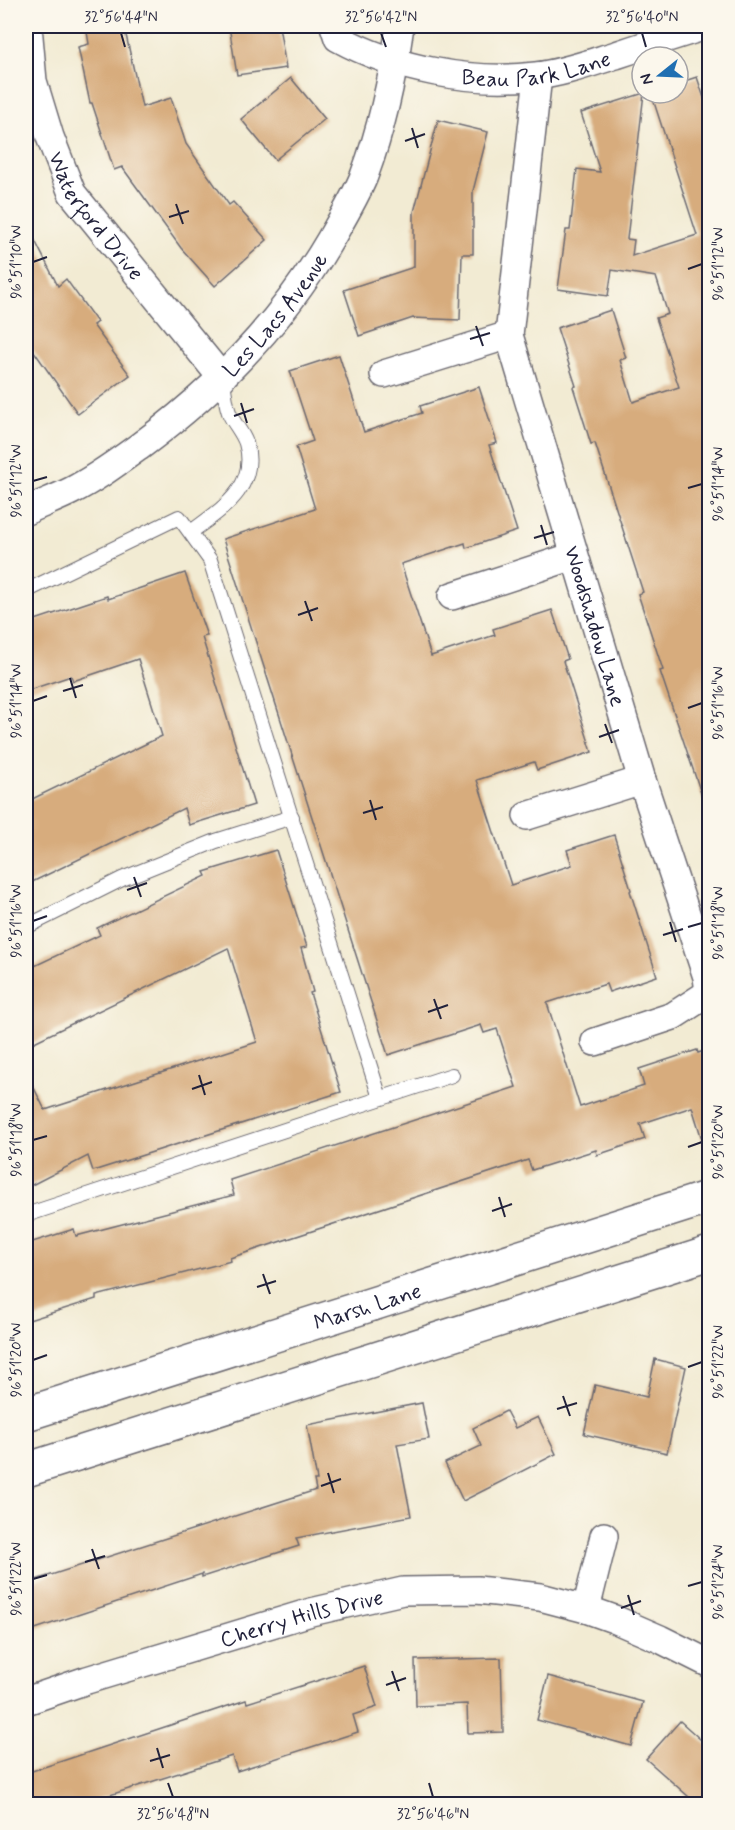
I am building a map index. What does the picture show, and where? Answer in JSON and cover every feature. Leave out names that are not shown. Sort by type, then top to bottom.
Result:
[{"type":"main road","name":"Marsh Lane","points":[[26,1414],[710,1197]]},
{"type":"main road","points":[[26,1470],[710,1253]]},
{"type":"street","name":"Waterford Drive","points":[[28,26],[33,81],[50,137],[72,193],[222,378]]},
{"type":"street","name":"Beau Park Lane","points":[[334,26],[338,38],[356,48],[395,61],[453,74],[499,79],[538,76],[599,60],[706,26]]},
{"type":"street","name":"Les Lacs Avenue","points":[[26,511],[72,490],[120,461],[175,420],[222,378],[268,329],[312,271],[363,177],[380,125],[395,61],[400,26]]},
{"type":"street","name":"Woodshadow Lane","points":[[538,76],[509,335],[642,780],[709,992]]},
{"type":"street","points":[[384,374],[509,335]]},
{"type":"street","points":[[452,596],[574,556]]},
{"type":"street","points":[[527,816],[642,780]]},
{"type":"street","points":[[595,1042],[673,1016],[709,992]]},
{"type":"street","points":[[586,1609],[604,1536]]},
{"type":"street","name":"Cherry Hills Drive","points":[[26,1701],[87,1680],[311,1612],[403,1591],[477,1590],[540,1598],[586,1609],[614,1619],[710,1664]]},
{"type":"lane","points":[[191,532],[228,504],[239,492],[246,477],[248,461],[246,445],[240,430],[229,414],[222,378]]},
{"type":"lane","points":[[26,591],[179,517],[191,532],[210,560],[380,1098]]},
{"type":"lane","points":[[26,927],[122,879],[216,841],[292,817]]},
{"type":"lane","points":[[26,1215],[452,1075]]},
{"type":"building","points":[[86,26],[124,26],[142,107],[171,98],[186,144],[229,205],[233,202],[267,240],[215,286],[181,248],[122,167],[114,170],[92,103],[90,103],[78,47],[89,44]]},
{"type":"building","points":[[229,26],[279,26],[286,68],[237,75]]},
{"type":"building","points":[[697,77],[710,116],[710,805],[705,805],[660,671],[663,670],[638,594],[643,592],[595,443],[591,444],[573,387],[576,386],[557,328],[611,310],[626,358],[620,360],[633,402],[679,387],[656,318],[668,314],[656,277],[612,270],[608,296],[558,289],[566,230],[570,230],[577,169],[600,172],[581,113],[630,97],[630,105],[643,105],[627,239],[634,240],[632,256],[697,235],[655,105],[690,105],[690,79]]},
{"type":"building","points":[[291,78],[325,119],[275,160],[241,119]]},
{"type":"building","points":[[438,120],[488,132],[473,191],[473,254],[462,254],[460,320],[413,318],[359,336],[344,290],[414,267],[414,212]]},
{"type":"building","points":[[26,223],[58,286],[66,279],[97,322],[93,325],[130,375],[78,414],[26,340]]},
{"type":"building","points":[[339,355],[364,432],[422,413],[420,406],[479,387],[497,443],[489,445],[517,531],[466,548],[465,543],[401,564],[431,656],[495,635],[493,629],[552,610],[568,659],[563,661],[592,752],[537,770],[534,762],[477,780],[511,885],[572,865],[567,850],[614,835],[657,976],[609,992],[606,984],[547,1003],[580,1107],[644,1086],[639,1069],[697,1050],[698,1053],[710,1049],[710,1148],[705,1149],[692,1107],[640,1124],[645,1139],[597,1155],[596,1150],[532,1170],[528,1160],[230,1258],[231,1261],[96,1296],[96,1299],[26,1321],[26,1244],[74,1229],[76,1236],[234,1195],[230,1180],[516,1087],[497,1029],[484,1033],[481,1025],[388,1055],[223,539],[315,509],[296,447],[313,441],[290,371]]},
{"type":"building","points":[[185,573],[207,636],[202,637],[254,805],[189,825],[184,808],[26,885],[26,802],[162,736],[138,659],[73,681],[71,676],[26,691],[26,623]]},
{"type":"building","points":[[276,850],[307,947],[301,948],[313,992],[310,993],[341,1092],[93,1171],[88,1156],[26,1188],[26,1072],[45,1110],[257,1042],[228,948],[26,1046],[26,970],[100,935],[97,928],[206,876],[204,872]]},
{"type":"building","points":[[655,1359],[686,1367],[667,1453],[584,1434],[595,1385],[647,1397]]},
{"type":"building","points":[[422,1403],[429,1439],[397,1444],[411,1516],[296,1538],[299,1546],[202,1577],[202,1574],[26,1632],[26,1583],[316,1490],[314,1480],[317,1480],[307,1425]]},
{"type":"building","points":[[506,1411],[515,1428],[538,1417],[556,1454],[463,1501],[445,1463],[481,1446],[473,1428]]},
{"type":"building","points":[[501,1658],[503,1732],[468,1733],[467,1704],[416,1706],[415,1660]]},
{"type":"building","points":[[364,1666],[377,1707],[353,1715],[358,1732],[237,1771],[232,1756],[82,1804],[26,1804],[26,1773],[246,1700],[247,1703]]},
{"type":"building","points":[[548,1676],[643,1702],[631,1746],[537,1720]]},
{"type":"building","points":[[680,1721],[710,1748],[710,1804],[697,1804],[646,1759]]}]
